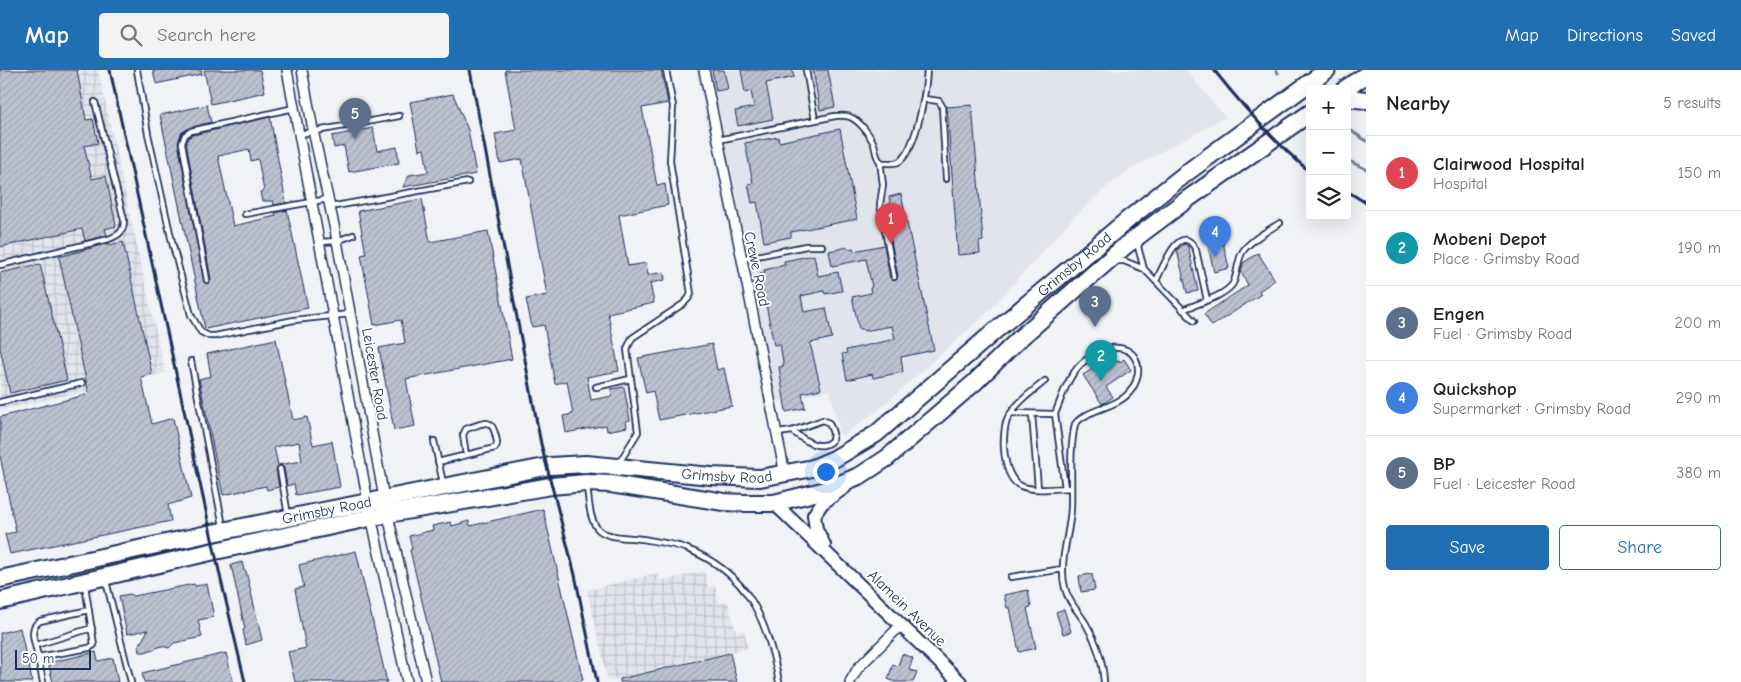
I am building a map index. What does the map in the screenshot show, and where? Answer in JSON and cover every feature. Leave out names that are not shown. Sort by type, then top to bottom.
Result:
[{"type":"highway","points":[[1304,87],[1313,70]]},
{"type":"highway","name":"Grimsby Road","points":[[0,579],[384,498],[546,467],[586,464],[736,478],[760,478],[813,468],[856,447],[876,434],[1131,217],[1189,171],[1327,70]]},
{"type":"highway","points":[[1350,85],[1366,74],[1361,70]]},
{"type":"highway","points":[[1351,98],[1366,100]]},
{"type":"highway","name":"Grimsby Road","points":[[0,601],[388,514],[535,488],[586,483],[611,484],[724,502],[774,503],[826,490],[861,475],[887,458],[974,383],[1019,339],[1144,231],[1306,116]]},
{"type":"highway","points":[[586,464],[586,483]]},
{"type":"street","name":"Leicester Road","points":[[287,70],[368,502],[406,678]]},
{"type":"street","name":"Leicester Road","points":[[302,70],[337,241],[384,498],[426,682]]},
{"type":"street","name":"Crewe Road","points":[[704,70],[785,474]]},
{"type":"street","name":"Alamein Avenue","points":[[831,556],[816,529],[814,515],[822,503],[861,475]]},
{"type":"street","name":"Alamein Avenue","points":[[774,503],[960,682]]},
{"type":"street","points":[[850,682],[858,668],[901,625]]},
{"type":"street","points":[[406,678],[423,670]]},
{"type":"lane","points":[[137,70],[148,134],[172,242],[191,315],[201,332],[209,336],[215,336],[294,320],[350,314]]},
{"type":"lane","points":[[617,466],[638,432],[627,349],[632,338],[683,304],[690,294],[670,161],[673,106],[666,70]]},
{"type":"lane","points":[[806,70],[816,120]]},
{"type":"lane","points":[[718,140],[835,116],[849,116],[857,121],[874,144],[876,155],[880,161],[885,164],[894,164],[904,157],[915,133],[924,99],[927,70]]},
{"type":"lane","points":[[924,99],[939,101],[942,106],[946,179]]},
{"type":"lane","points":[[0,265],[109,239],[119,235],[122,231],[124,220],[95,102]]},
{"type":"lane","points":[[206,280],[182,143],[191,130],[294,108]]},
{"type":"lane","points":[[300,134],[399,116]]},
{"type":"lane","points":[[880,161],[883,185],[880,204],[894,277]]},
{"type":"lane","points":[[245,214],[468,182]]},
{"type":"lane","points":[[1183,310],[1217,296],[1231,286],[1235,280],[1236,268],[1242,252],[1262,234],[1280,223]]},
{"type":"lane","points":[[1144,231],[1138,248],[1144,269]]},
{"type":"lane","points":[[320,242],[337,241],[353,235]]},
{"type":"lane","points":[[1156,282],[1173,247],[1180,241],[1188,241],[1192,243],[1196,250],[1208,300]]},
{"type":"lane","points":[[741,259],[806,246],[822,246]]},
{"type":"lane","points":[[1108,262],[1124,261],[1144,269],[1194,321]]},
{"type":"lane","points":[[1068,488],[1070,451],[1075,424],[1084,417],[1108,407],[1129,394],[1135,384],[1139,372],[1138,361],[1134,355],[1119,348],[1105,349],[1095,353],[1081,365],[1070,378],[1055,414],[1071,510],[1063,569],[1064,587],[1069,600],[1091,634],[1097,650],[1104,682]]},
{"type":"lane","points":[[191,361],[224,531]]},
{"type":"lane","points":[[596,387],[630,379]]},
{"type":"lane","points":[[1045,382],[1011,413],[1004,428],[1005,455],[1008,471],[1011,478],[1017,484],[1031,488],[1068,488]]},
{"type":"lane","points":[[0,402],[82,383]]},
{"type":"lane","points":[[1011,413],[1055,414]]},
{"type":"lane","points":[[1032,414],[1038,488]]},
{"type":"lane","points":[[778,433],[792,431],[823,420],[830,423],[833,433],[832,440],[824,445],[818,445],[807,441],[792,431]]},
{"type":"lane","points":[[438,462],[495,448],[497,445],[492,424],[488,422],[466,429],[463,435],[466,455]]},
{"type":"lane","points":[[434,441],[444,487]]},
{"type":"lane","points":[[280,469],[288,518]]},
{"type":"lane","points":[[586,483],[594,524],[604,533],[684,548],[706,558],[731,575],[748,594],[761,617],[778,682]]},
{"type":"lane","points":[[1011,577],[1063,569]]},
{"type":"lane","points":[[106,577],[131,682]]},
{"type":"lane","points":[[38,657],[92,647],[95,642],[85,582]]},
{"type":"lane","points":[[43,682],[33,627],[38,622],[90,610]]},
{"type":"lane","points":[[36,644],[92,628]]},
{"type":"shaded area","points":[[0,70],[98,70],[165,373],[0,410]]},
{"type":"shaded area","points":[[696,70],[1186,70],[1225,117],[1128,171],[1108,186],[1073,218],[987,313],[879,409],[841,437],[830,390],[765,405]]},
{"type":"shaded area","points":[[704,571],[708,587],[715,586],[719,603],[728,601],[736,633],[744,631],[748,648],[608,681],[587,590],[658,573],[660,581]]},
{"type":"building","points":[[0,70],[77,70],[86,120],[93,119],[98,143],[84,146],[92,179],[106,176],[116,226],[105,229],[107,235],[85,241],[82,229],[0,247]]},
{"type":"building","points":[[153,70],[201,70],[202,74],[156,84]]},
{"type":"building","points":[[204,70],[260,70],[265,92],[211,104]]},
{"type":"building","points":[[505,70],[661,70],[668,103],[642,108],[657,186],[665,184],[668,205],[619,215],[628,266],[646,263],[648,275],[664,272],[665,280],[650,283],[654,303],[608,313],[619,371],[587,377],[591,400],[612,396],[611,389],[624,387],[630,420],[626,421],[627,427],[607,431],[606,425],[566,433],[563,416],[573,414],[567,381],[555,384],[544,325],[532,327],[526,299],[547,295],[522,159],[500,163],[495,134],[516,130]]},
{"type":"building","points":[[712,70],[724,70],[728,89],[716,91]]},
{"type":"building","points":[[741,70],[792,70],[794,77],[766,83],[773,119],[738,126],[735,111],[754,107],[751,91],[745,93]]},
{"type":"building","points":[[813,70],[828,70],[835,107],[820,110]]},
{"type":"building","points":[[453,94],[468,130],[476,174],[403,187],[409,175],[428,172],[424,149],[419,150],[410,102]]},
{"type":"building","points":[[207,105],[211,122],[189,128],[181,133],[178,143],[204,282],[208,284],[211,279],[186,143],[188,138],[193,135],[270,117],[286,203],[274,205],[273,201],[262,201],[260,192],[264,191],[258,159],[251,161],[249,149],[218,156],[233,226],[276,216],[275,213],[287,210],[308,308],[205,329],[160,115]]},
{"type":"building","points":[[972,105],[983,241],[979,242],[980,253],[958,255],[947,107]]},
{"type":"building","points":[[373,128],[377,151],[397,147],[399,163],[349,172],[344,146],[334,148],[332,136]]},
{"type":"building","points":[[840,129],[857,219],[791,232],[791,237],[764,242],[757,202],[752,203],[748,184],[753,183],[745,143],[778,137],[779,142]]},
{"type":"building","points":[[901,194],[934,350],[901,357],[903,372],[873,378],[872,374],[847,380],[842,354],[847,353],[846,350],[895,339],[892,326],[864,331],[859,329],[852,297],[871,293],[870,288],[872,287],[866,259],[832,266],[829,251],[848,247],[849,249],[853,248],[854,251],[884,245],[890,278],[893,281],[896,280],[898,276],[888,226],[895,225],[889,197]]},
{"type":"building","points":[[422,199],[430,242],[488,231],[512,359],[406,379],[415,426],[394,430],[379,348],[405,343],[401,320],[374,325],[361,255],[366,254],[358,211]]},
{"type":"building","points":[[1220,229],[1229,268],[1214,272],[1205,233]]},
{"type":"building","points":[[123,242],[152,374],[141,377],[152,424],[173,418],[191,498],[168,505],[171,521],[10,554],[5,534],[16,532],[0,456],[0,417],[89,394],[59,257],[109,243],[109,245]]},
{"type":"building","points":[[1184,244],[1188,246],[1198,291],[1187,293],[1177,250]]},
{"type":"building","points":[[1258,253],[1275,280],[1259,291],[1261,294],[1212,326],[1204,314],[1248,285],[1241,272],[1243,263]]},
{"type":"building","points":[[814,255],[818,276],[838,272],[842,291],[825,294],[824,291],[801,296],[804,312],[826,308],[832,338],[810,343],[821,389],[802,393],[805,408],[786,412],[779,367],[783,366],[780,344],[774,345],[760,274],[765,273],[764,270],[785,265],[784,261]]},
{"type":"building","points":[[40,264],[67,380],[10,393],[0,348],[0,273]]},
{"type":"building","points":[[276,339],[293,420],[307,417],[313,445],[332,441],[340,487],[296,495],[294,484],[287,486],[284,468],[280,465],[276,469],[279,487],[267,490],[266,486],[223,495],[199,379],[211,376],[207,354]],"holes":[[[299,442],[302,461],[278,465],[274,447]]]},
{"type":"building","points":[[712,344],[717,370],[724,368],[732,406],[659,420],[653,391],[646,393],[638,358]]},
{"type":"building","points":[[1124,359],[1131,370],[1106,387],[1113,397],[1102,404],[1083,375],[1094,368],[1096,371],[1103,367],[1104,369]]},
{"type":"building","points":[[543,509],[583,680],[577,682],[441,682],[410,550],[412,549],[409,536],[433,530],[432,526],[451,522],[452,526],[469,521],[470,526]]},
{"type":"building","points":[[356,551],[387,682],[295,682],[288,652],[306,648],[295,589],[304,587],[299,565]]},
{"type":"building","points":[[242,562],[244,571],[246,571],[262,640],[246,645],[243,630],[245,629],[231,565]]},
{"type":"building","points":[[1092,574],[1095,590],[1081,592],[1079,576]]},
{"type":"building","points":[[194,584],[195,586],[207,584],[214,617],[198,620],[202,637],[174,643],[169,648],[162,646],[140,652],[139,646],[148,630],[127,634],[119,596],[130,594],[134,596]]},
{"type":"building","points":[[1028,590],[1031,607],[1027,608],[1036,648],[1019,652],[1010,608],[1007,608],[1004,595]]},
{"type":"building","points":[[1064,609],[1071,632],[1063,634],[1056,612]]},
{"type":"building","points":[[20,628],[26,656],[31,655],[33,664],[29,665],[32,682],[1,682],[0,633]]},
{"type":"building","points":[[96,652],[98,661],[113,658],[118,682],[53,682],[48,663]]},
{"type":"building","points":[[226,653],[233,682],[144,682],[142,673]]},
{"type":"building","points":[[730,653],[737,682],[620,682],[620,679]]},
{"type":"building","points":[[902,654],[913,658],[909,670],[917,672],[913,682],[895,682],[888,679],[893,664],[898,666]]},
{"type":"waterway","points":[[1350,130],[1366,141]]},
{"type":"waterway","points":[[1351,162],[1366,169]]},
{"type":"railway","points":[[110,70],[245,682]]},
{"type":"railway","points":[[470,70],[541,444],[575,575],[597,682]]},
{"type":"railway","points":[[1214,70],[1259,123],[1306,168]]},
{"type":"railway","points":[[1351,194],[1366,203]]},
{"type":"place","name":"BP","points":[[355,139]]},
{"type":"place","name":"Clairwood Hospital","points":[[891,244]]},
{"type":"place","name":"Quickshop","points":[[1215,257]]},
{"type":"place","name":"Engen","points":[[1095,327]]},
{"type":"place","name":"Mobeni Depot","points":[[1101,381]]}]
